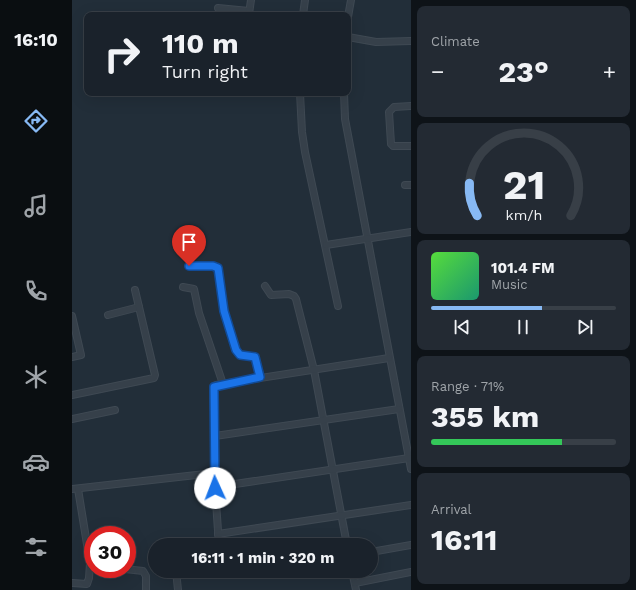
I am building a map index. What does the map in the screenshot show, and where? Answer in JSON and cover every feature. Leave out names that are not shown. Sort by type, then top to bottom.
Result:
[{"type":"street","points":[[249,12],[251,0]]},
{"type":"street","points":[[303,12],[305,0]]},
{"type":"street","points":[[349,12],[351,0]]},
{"type":"street","points":[[218,8],[243,12]]},
{"type":"street","points":[[351,38],[376,42],[411,41]]},
{"type":"street","points":[[300,96],[303,139],[338,306]]},
{"type":"street","points":[[344,96],[345,119],[411,469]]},
{"type":"street","points":[[411,106],[394,107],[389,112],[391,144],[396,146],[411,146]]},
{"type":"street","points":[[326,245],[367,237],[411,232]]},
{"type":"street","points":[[189,266],[213,266],[218,268],[224,311],[236,350],[240,355],[255,357],[260,377]]},
{"type":"street","points":[[266,286],[271,295],[289,294],[294,296],[314,370],[346,538]]},
{"type":"street","points":[[183,287],[194,289],[199,313],[223,384]]},
{"type":"street","points":[[72,395],[154,378],[155,375],[135,290]]},
{"type":"street","points":[[108,315],[139,307]]},
{"type":"street","points":[[72,316],[81,355],[72,357]]},
{"type":"street","points":[[218,538],[214,473],[215,436],[213,390],[216,385],[389,358]]},
{"type":"street","points":[[215,436],[399,409]]},
{"type":"street","points":[[72,419],[115,410]]},
{"type":"street","points":[[215,488],[409,458]]},
{"type":"street","points":[[72,584],[87,584],[90,573],[90,563],[75,489],[214,473]]},
{"type":"street","points":[[218,534],[411,505]]},
{"type":"street","points":[[378,551],[411,545]]},
{"type":"street","points":[[136,570],[142,571],[146,576],[146,590]]},
{"type":"street","points":[[355,587],[411,572]]},
{"type":"street","points":[[177,578],[178,590]]},
{"type":"route","points":[[189,266],[216,266],[218,268],[220,293],[228,326],[236,350],[240,355],[255,357],[257,360],[260,377],[216,385],[214,387],[215,488]]}]
